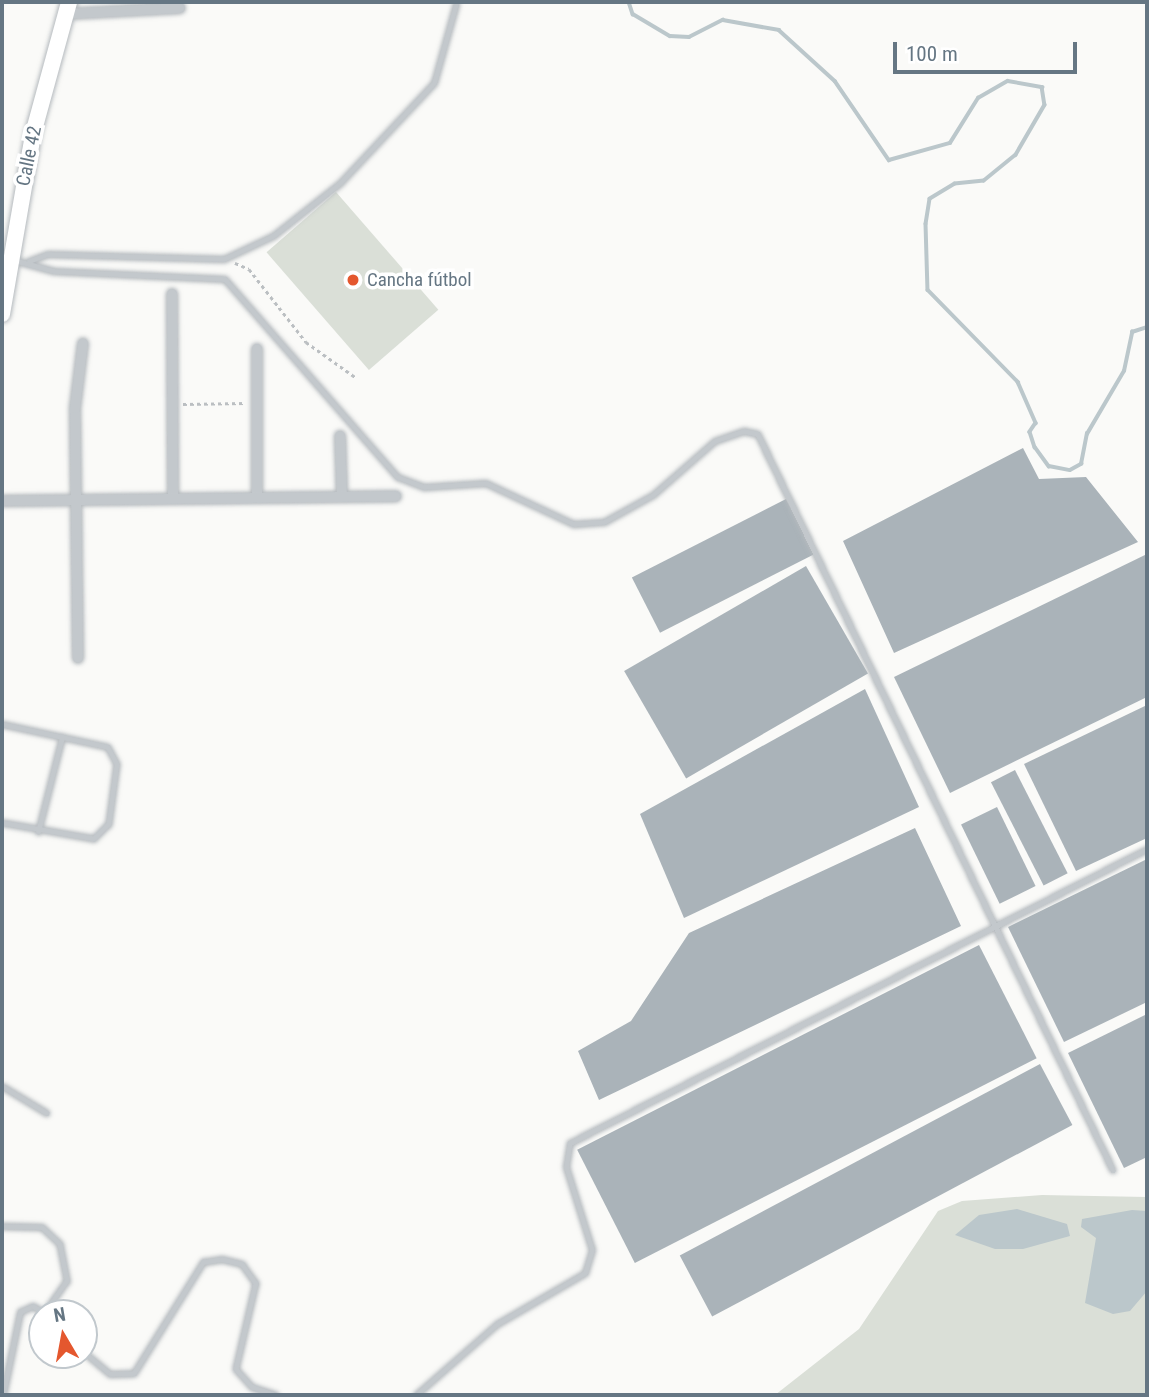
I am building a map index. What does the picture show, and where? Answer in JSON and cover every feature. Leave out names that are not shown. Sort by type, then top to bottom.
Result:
[{"type":"main road","name":"Calle 42","points":[[2,314],[8,259],[68,8]]},
{"type":"street","points":[[68,8],[180,8]]},
{"type":"street","points":[[172,294],[173,498]]},
{"type":"street","points":[[78,658],[75,408],[83,343]]},
{"type":"street","points":[[257,349],[257,498]]},
{"type":"street","points":[[340,436],[342,497]]},
{"type":"street","points":[[2,501],[396,496]]},
{"type":"lane","points":[[28,262],[48,254],[224,259],[273,236],[340,183],[434,83],[456,4]]},
{"type":"lane","points":[[8,259],[28,262],[54,271],[225,279],[410,485],[486,483],[589,526],[653,495],[715,441],[744,430],[758,434],[1113,1170]]},
{"type":"lane","points":[[2,724],[108,747],[116,757],[109,824],[103,834],[83,841],[2,823]]},
{"type":"lane","points":[[38,832],[62,737]]},
{"type":"lane","points":[[416,1395],[498,1324],[585,1273],[592,1250],[566,1167],[570,1143],[896,980],[994,923],[1147,849]]},
{"type":"lane","points":[[2,1086],[47,1113]]},
{"type":"lane","points":[[2,1226],[42,1227],[60,1244],[66,1281],[54,1299]]},
{"type":"lane","points":[[98,1364],[110,1374],[134,1373],[203,1262],[222,1259],[242,1264],[256,1283],[236,1369],[252,1387],[276,1395]]},
{"type":"lane","points":[[3,1395],[20,1312],[28,1308]]},
{"type":"path","points":[[224,259],[249,269],[306,342],[355,377]]},
{"type":"path","points":[[173,404],[256,403]]},
{"type":"shaded area","name":"Cancha fútbol","points":[[336,192],[438,310],[369,370],[267,252]]},
{"type":"shaded area","points":[[1042,1195],[1147,1197],[1147,1395],[775,1395],[859,1329],[938,1211],[962,1201]]},
{"type":"shaded area","points":[[1017,1209],[1067,1224],[1070,1236],[1023,1249],[995,1249],[955,1235],[979,1215]]},
{"type":"shaded area","points":[[1132,1210],[1147,1211],[1147,1291],[1130,1311],[1113,1314],[1085,1303],[1096,1238],[1081,1227],[1082,1219]]},
{"type":"building","points":[[1023,448],[1039,479],[1086,477],[1138,542],[894,653],[843,541]]},
{"type":"building","points":[[786,499],[814,554],[660,633],[632,578]]},
{"type":"building","points":[[1147,554],[1147,697],[950,793],[894,677]]},
{"type":"building","points":[[806,566],[868,673],[686,778],[624,671]]},
{"type":"building","points":[[865,689],[919,807],[684,918],[640,814]]},
{"type":"building","points":[[1147,705],[1147,838],[1076,871],[1024,764]]},
{"type":"building","points":[[1015,770],[1068,873],[1044,886],[991,782]]},
{"type":"building","points":[[997,807],[1036,886],[1000,904],[961,825]]},
{"type":"building","points":[[915,828],[961,926],[599,1100],[578,1051],[631,1021],[689,933]]},
{"type":"building","points":[[1147,859],[1147,1002],[1064,1042],[1008,927]]},
{"type":"building","points":[[979,945],[1037,1058],[635,1263],[577,1150]]},
{"type":"building","points":[[1147,1014],[1147,1157],[1124,1168],[1068,1053]]},
{"type":"building","points":[[1040,1064],[1072,1125],[712,1316],[680,1256]]},
{"type":"waterway","points":[[629,2],[633,14],[670,36],[689,37],[723,20],[779,30],[835,81],[889,160],[950,143],[978,98],[1008,81],[1042,87],[1045,105],[1016,155],[984,181],[955,184],[930,199],[926,224],[928,290],[1018,382],[1036,423],[1030,432],[1035,447],[1049,466],[1070,470],[1081,464],[1087,434],[1124,371],[1132,332],[1147,327]]},
{"type":"place","name":"Cancha fútbol","points":[[353,280]]}]
